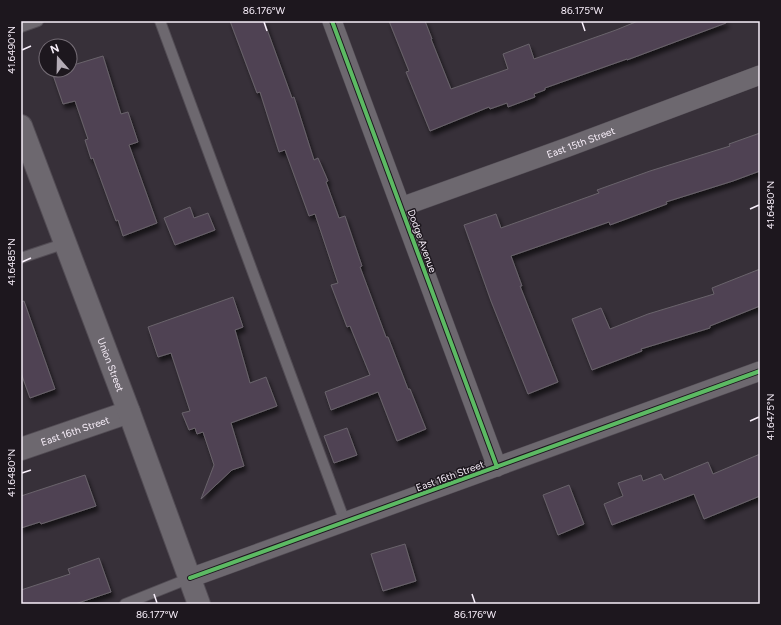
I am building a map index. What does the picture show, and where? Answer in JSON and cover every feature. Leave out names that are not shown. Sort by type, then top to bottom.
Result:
[{"type":"main road","name":"Union Street","points":[[21,126],[129,412],[199,604]]},
{"type":"main road","name":"East 16th Street","points":[[21,449],[129,412]]},
{"type":"street","name":"Dodge Avenue","points":[[332,21],[497,467]]},
{"type":"street","name":"East 15th Street","points":[[401,207],[760,75]]},
{"type":"street","name":"East 16th Street","points":[[190,578],[760,371]]},
{"type":"lane","points":[[21,28],[38,21]]},
{"type":"lane","points":[[160,21],[345,522]]},
{"type":"lane","points":[[21,258],[66,243]]},
{"type":"lane","points":[[125,604],[190,578]]},
{"type":"building","points":[[230,21],[264,21],[292,98],[294,97],[314,160],[318,158],[328,181],[326,182],[339,218],[345,216],[362,266],[360,267],[386,337],[388,337],[408,389],[410,389],[426,429],[397,441],[378,392],[331,410],[325,392],[370,375],[350,326],[347,327],[331,285],[338,283],[315,214],[309,216],[285,150],[279,152],[260,92],[257,93]]},
{"type":"building","points":[[389,21],[425,21],[451,89],[508,69],[503,54],[529,44],[534,59],[638,21],[726,21],[726,23],[627,60],[545,88],[545,90],[534,94],[535,97],[508,107],[507,103],[490,109],[489,107],[430,131],[406,72],[409,71]]},
{"type":"building","points":[[103,56],[121,114],[128,112],[138,142],[129,145],[157,223],[123,236],[93,158],[91,159],[85,140],[88,139],[75,101],[63,104],[54,78],[78,78],[78,64]]},
{"type":"building","points":[[760,133],[760,171],[666,202],[667,204],[610,225],[609,222],[511,256],[522,286],[520,286],[558,382],[528,394],[491,301],[464,225],[496,214],[501,228],[599,193],[597,190],[650,171],[730,146],[729,144]]},
{"type":"building","points":[[190,207],[194,218],[208,213],[215,230],[175,245],[164,218]]},
{"type":"building","points":[[760,269],[760,306],[710,326],[710,328],[641,349],[642,351],[592,370],[572,319],[601,308],[610,329],[648,314],[714,294],[712,288]]},
{"type":"building","points":[[233,297],[243,327],[235,330],[250,383],[266,377],[277,406],[231,423],[244,466],[232,470],[201,499],[214,465],[203,432],[197,434],[195,428],[189,430],[182,413],[190,411],[171,353],[158,357],[148,327]]},
{"type":"building","points":[[24,301],[55,389],[30,398],[21,373],[21,302]]},
{"type":"building","points":[[347,428],[357,455],[334,463],[324,436]]},
{"type":"building","points":[[760,454],[760,496],[704,519],[694,494],[612,525],[604,504],[623,496],[618,483],[641,475],[643,481],[661,474],[664,480],[708,462],[713,474]]},
{"type":"building","points":[[85,475],[96,506],[41,524],[40,522],[21,528],[21,496]]},
{"type":"building","points":[[569,485],[584,524],[558,535],[543,495]]},
{"type":"building","points":[[405,544],[416,581],[383,591],[371,554]]},
{"type":"building","points":[[99,558],[111,592],[75,604],[21,604],[21,590],[70,574],[68,569]]},
{"type":"cycle path","points":[[332,21],[497,467]]},
{"type":"cycle path","points":[[190,578],[760,371]]}]
